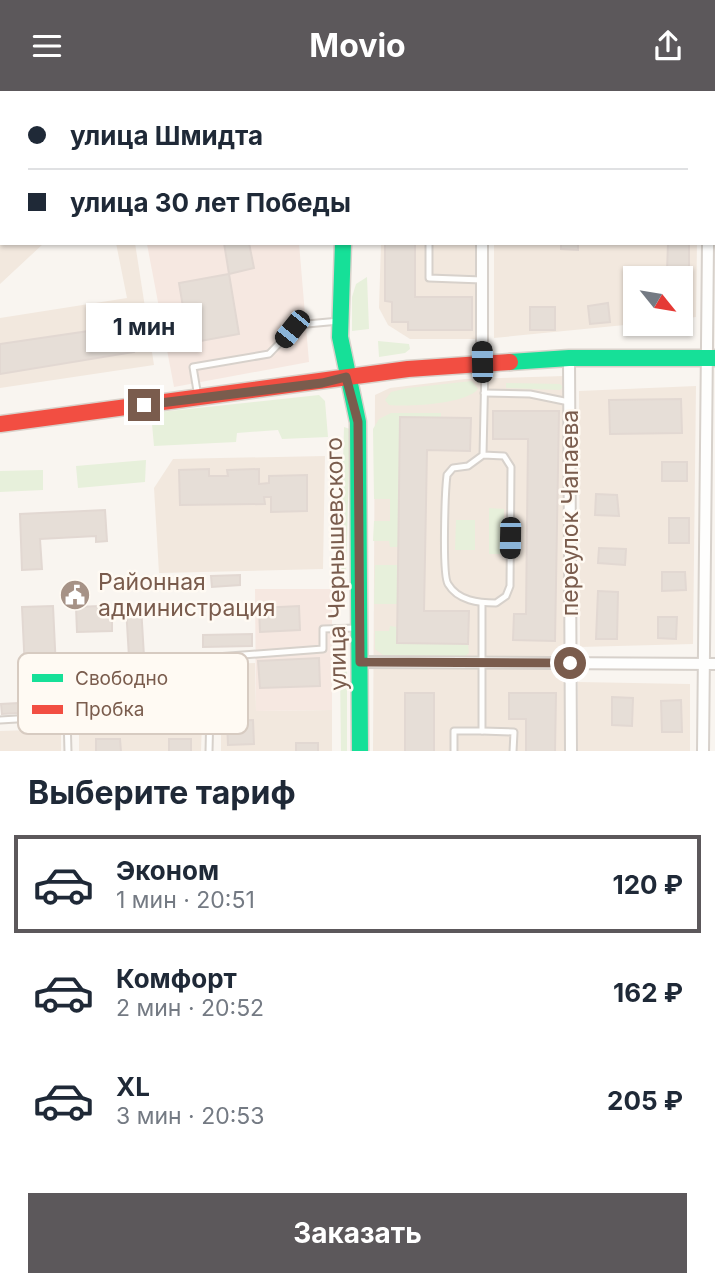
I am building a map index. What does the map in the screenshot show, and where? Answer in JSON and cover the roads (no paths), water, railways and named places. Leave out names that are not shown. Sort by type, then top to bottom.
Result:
[{"type":"street","name":"улица Чернышевского","points":[[343,245],[339,321],[346,377],[358,422],[360,751]]},
{"type":"street","points":[[482,245],[484,362]]},
{"type":"street","points":[[703,751],[709,663],[712,358],[708,245]]},
{"type":"street","points":[[0,424],[322,383],[346,377],[484,362],[569,358],[712,358]]},
{"type":"street","name":"переулок Чапаева","points":[[569,358],[571,751]]},
{"type":"street","points":[[360,662],[709,663]]},
{"type":"lane","points":[[429,245],[429,278],[482,280]]},
{"type":"lane","points":[[199,398],[194,367],[269,353],[292,329],[307,324],[339,321]]},
{"type":"lane","points":[[483,455],[484,362]]},
{"type":"lane","points":[[484,393],[530,394],[569,402]]},
{"type":"lane","points":[[483,455],[504,456],[511,467],[510,586],[502,600],[482,603],[470,601],[455,591],[445,577],[447,475],[453,468],[468,466],[483,455]]},
{"type":"lane","points":[[482,603],[482,731]]},
{"type":"lane","points":[[248,655],[323,649],[323,629],[360,627]]},
{"type":"lane","points":[[0,720],[18,719]]},
{"type":"lane","points":[[454,751],[454,731],[514,732],[513,751]]},
{"type":"place","name":"Районная администрация","points":[[75,595]]}]
